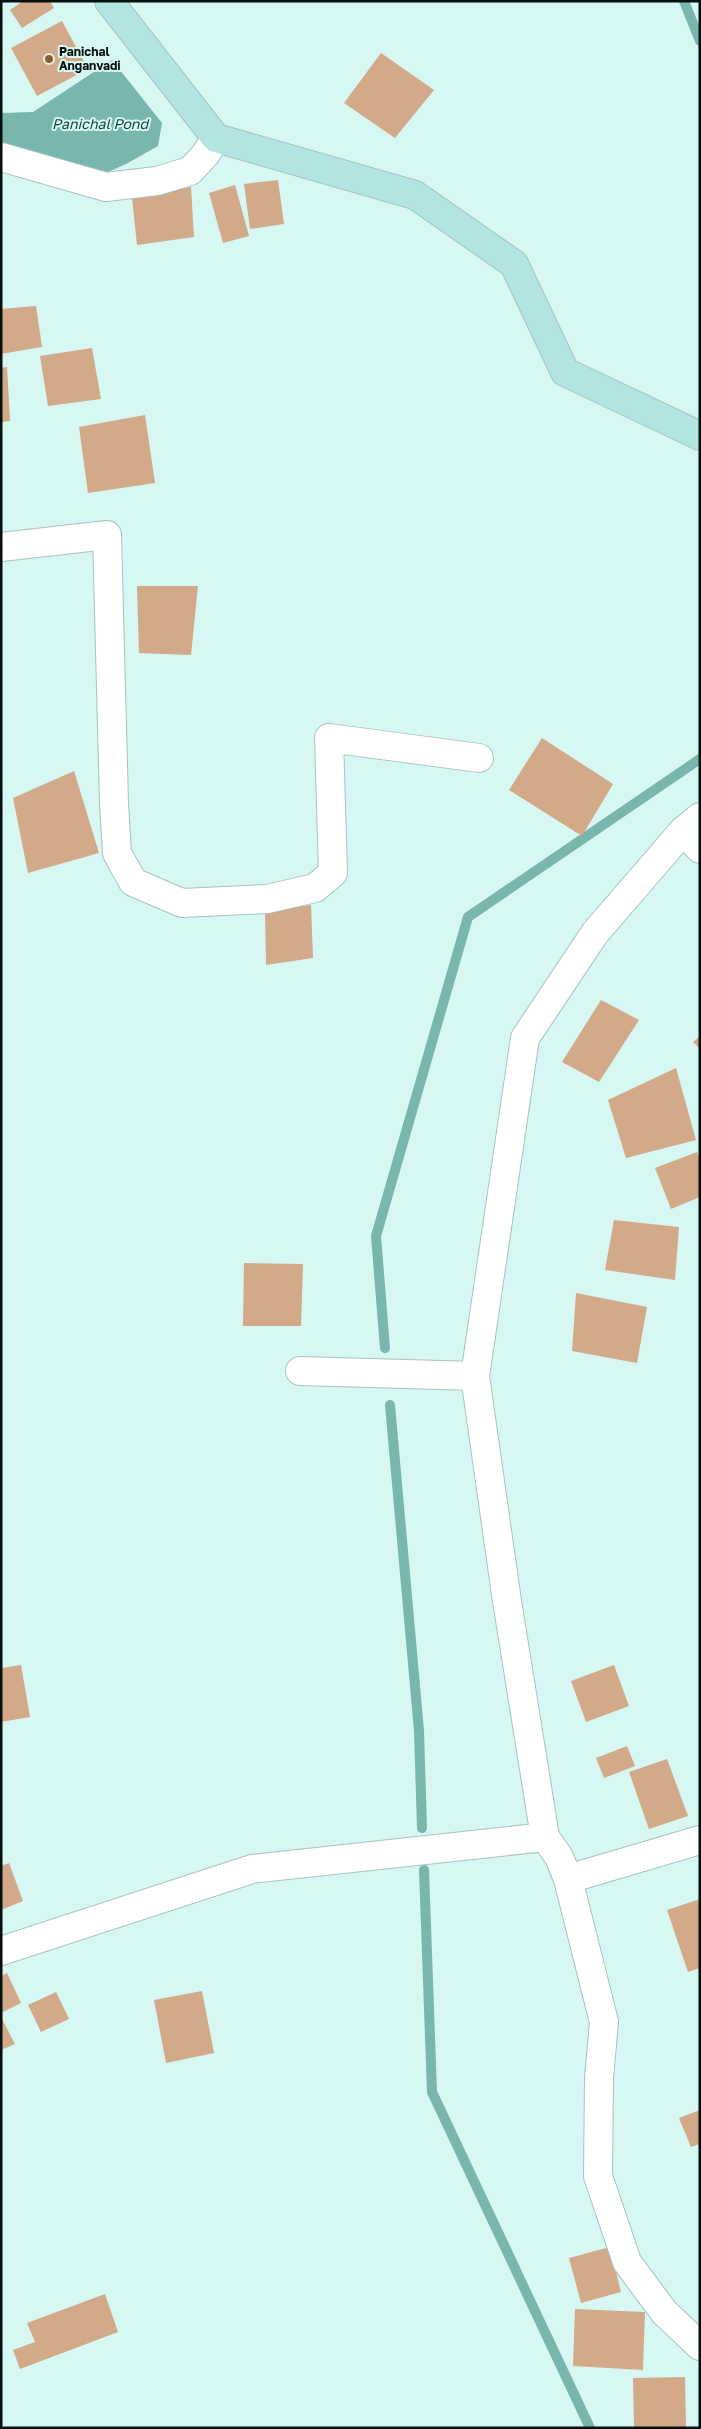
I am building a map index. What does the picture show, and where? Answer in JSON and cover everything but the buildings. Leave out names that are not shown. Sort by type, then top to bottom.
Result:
[{"type":"street","points":[[109,1],[216,138],[415,195],[514,264],[565,372],[700,436]]},
{"type":"street","points":[[1,157],[106,187],[165,179],[190,171],[206,155],[216,138]]},
{"type":"street","points":[[1,548],[107,535],[117,852],[133,882],[182,903],[267,899],[314,888],[333,873],[329,738],[479,758]]},
{"type":"street","points":[[694,832],[595,933],[526,1038],[475,1376],[507,1601],[545,1837],[559,1857],[568,1879],[604,2022],[599,2078],[598,2176],[628,2262],[664,2312],[700,2346]]},
{"type":"street","points":[[300,1371],[475,1376]]},
{"type":"street","points":[[1,1951],[252,1869],[545,1837]]},
{"type":"street","points":[[568,1879],[700,1840]]},
{"type":"water","name":"Panichal Pond","points":[[112,60],[162,123],[158,146],[126,164],[99,176],[1,147],[1,113],[33,112]]},
{"type":"waterway","points":[[684,1],[700,41]]},
{"type":"waterway","points":[[385,1348],[376,1236],[468,917],[700,759]]},
{"type":"waterway","points":[[390,1405],[419,1731],[422,1828]]},
{"type":"waterway","points":[[424,1870],[432,2092],[590,2428]]},
{"type":"place","name":"Panichal Anganvadi","points":[[49,59]]}]
